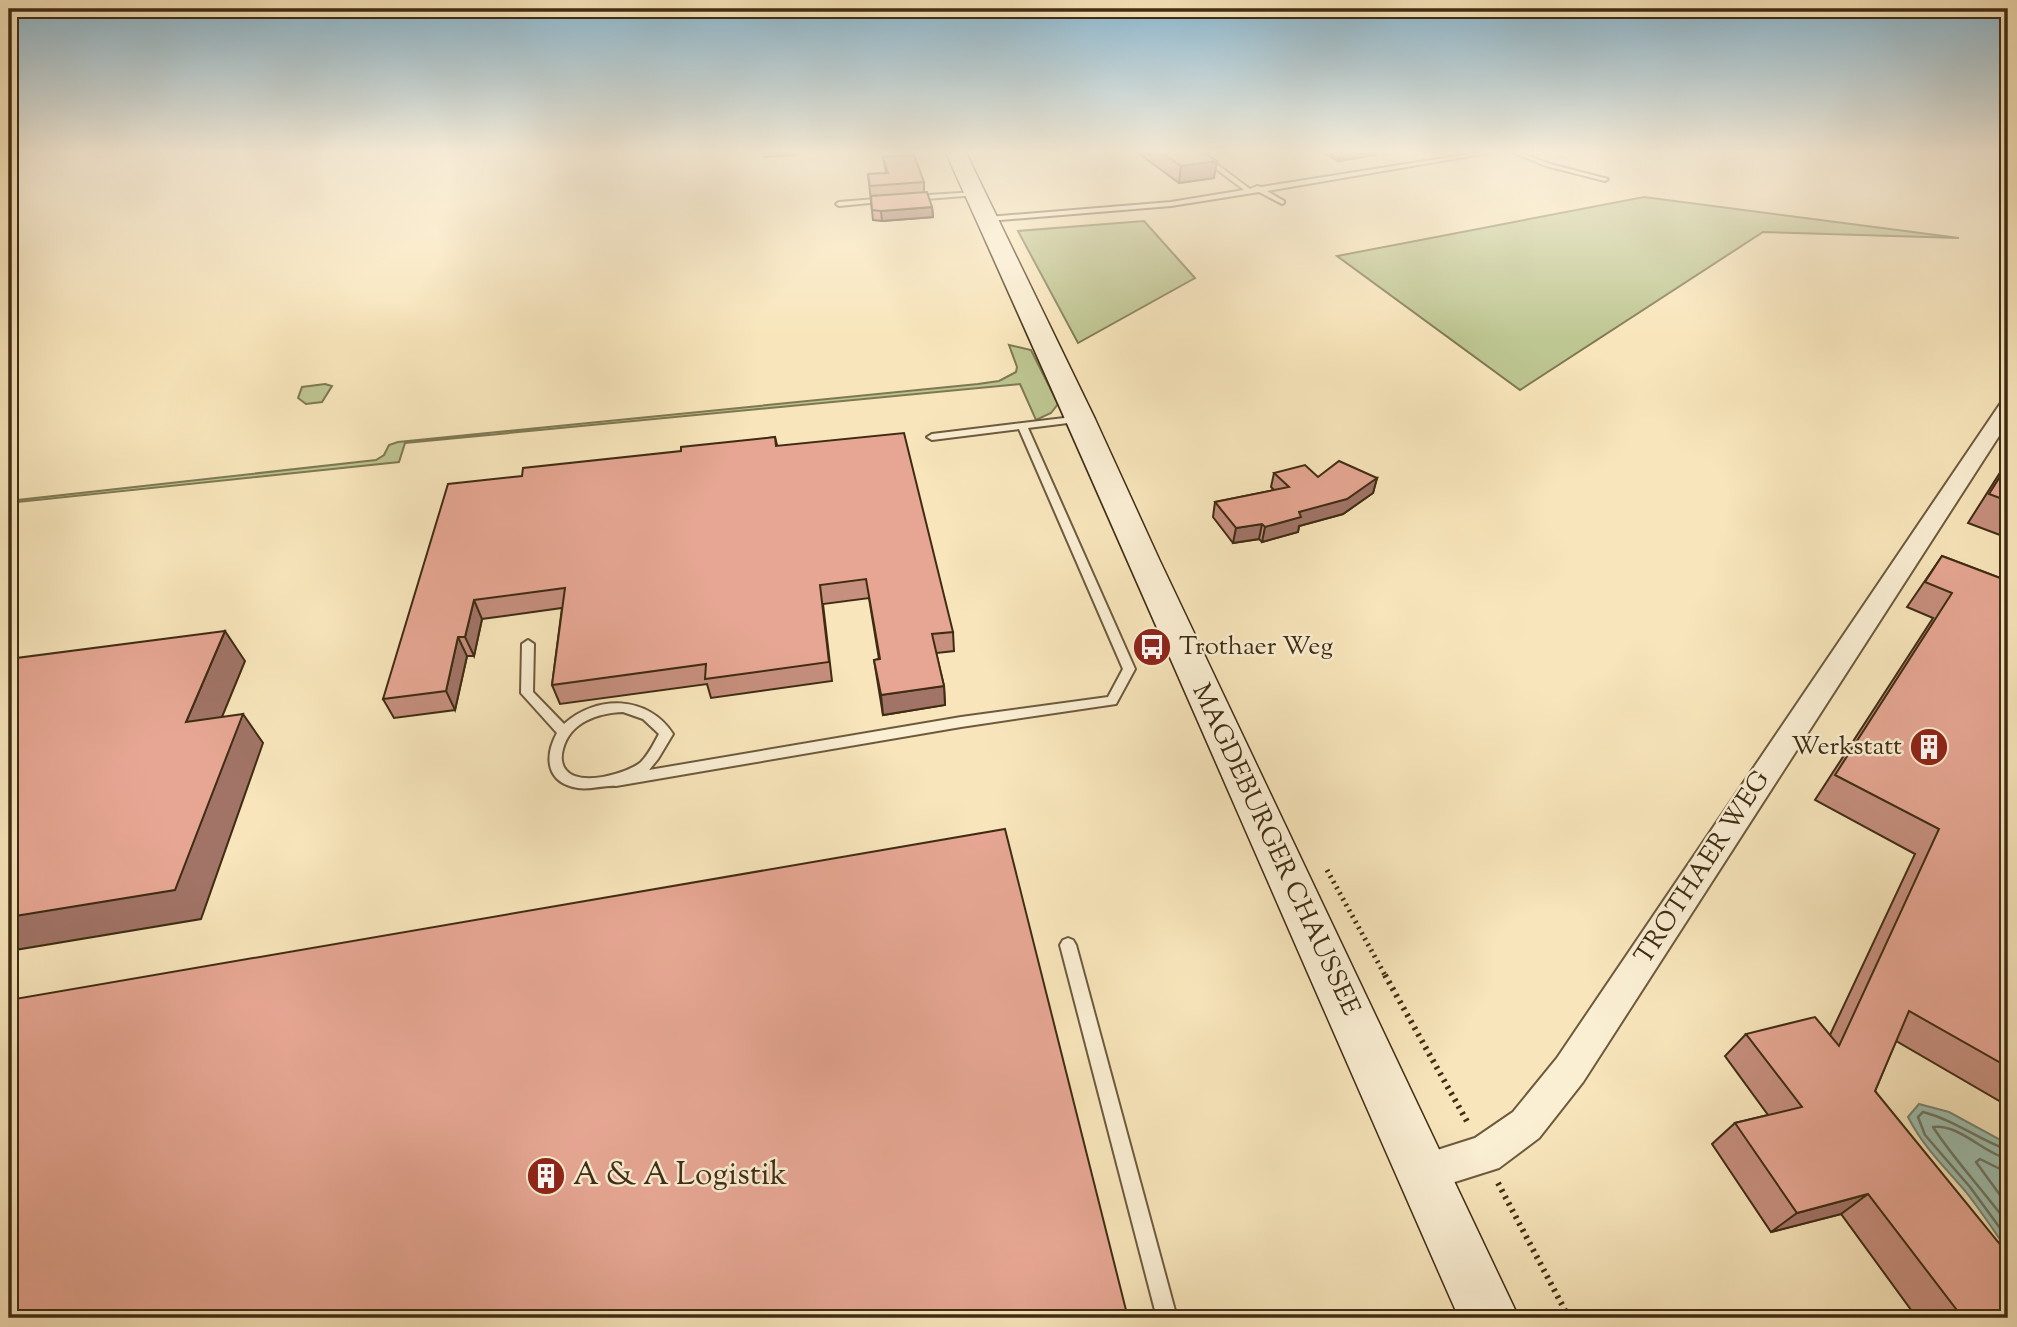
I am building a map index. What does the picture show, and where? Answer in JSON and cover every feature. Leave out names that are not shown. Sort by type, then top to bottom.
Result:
[{"type":"main road","name":"MAGDEBURGER CHAUSSEE","points":[[985,215],[1081,419],[1142,559],[1489,1318]]},
{"type":"street","name":"TROTHAER WEG","points":[[1423,1173],[1485,1154],[1526,1125],[1570,1070],[2008,407]]},
{"type":"lane","points":[[932,437],[1081,419]]},
{"type":"lane","points":[[617,781],[646,765],[666,734],[652,716],[639,710],[606,708],[582,717],[563,732],[556,744],[554,756],[556,768],[565,777],[578,783],[617,781],[961,722],[1112,701],[1129,669],[1022,426]]},
{"type":"lane","points":[[528,644],[527,694],[563,732]]},
{"type":"lane","points":[[1068,945],[1167,1318]]},
{"type":"path","points":[[1485,1154],[1569,1318]]},
{"type":"green space","points":[[1551,215],[1782,215],[1959,238],[1763,232],[1520,390],[1337,256]]},
{"type":"green space","points":[[1144,221],[1195,278],[1078,343],[1018,231]]},
{"type":"green space","points":[[1009,345],[1031,350],[1058,404],[1051,413],[1036,420],[1020,384],[405,443],[399,462],[9,503],[376,460],[384,455],[389,445],[398,442],[999,381],[1016,372],[1017,367]]},
{"type":"green space","points":[[325,384],[332,386],[322,402],[306,404],[298,398],[302,387]]},
{"type":"water","points":[[1919,1104],[1949,1112],[2008,1144],[2008,1251],[1972,1199],[1914,1128],[1908,1117]]},
{"type":"building","points":[[904,433],[953,632],[932,634],[944,686],[881,695],[874,660],[880,659],[866,579],[820,585],[829,662],[705,679],[706,664],[552,685],[565,588],[474,600],[465,637],[458,637],[446,691],[383,699],[448,484],[522,476],[523,468],[681,451],[681,447],[775,437],[776,446]]},
{"type":"building","points":[[1339,461],[1377,478],[1347,499],[1299,512],[1301,517],[1265,527],[1262,524],[1236,528],[1215,502],[1289,487],[1274,473],[1305,465],[1318,477]]},
{"type":"building","points":[[2008,464],[2008,501],[1989,494]]},
{"type":"building","points":[[1942,556],[2008,581],[2008,1067],[1909,1011],[1875,1091],[2008,1254],[2008,1318],[1963,1318],[1868,1194],[1797,1213],[1735,1123],[1802,1107],[1746,1034],[1815,1017],[1839,1046],[1939,829],[1835,775],[1952,593],[1925,582]]},
{"type":"building","points":[[225,631],[186,722],[243,714],[175,890],[9,917],[9,659]]},
{"type":"building","name":"A & A Logistik","points":[[1005,829],[1128,1318],[9,1318],[9,1000]]},
{"type":"place","name":"Trothaer Weg","points":[[1152,647]]},
{"type":"place","name":"Werkstatt","points":[[1929,747]]},
{"type":"place","name":"A & A Logistik","points":[[546,1176]]}]
